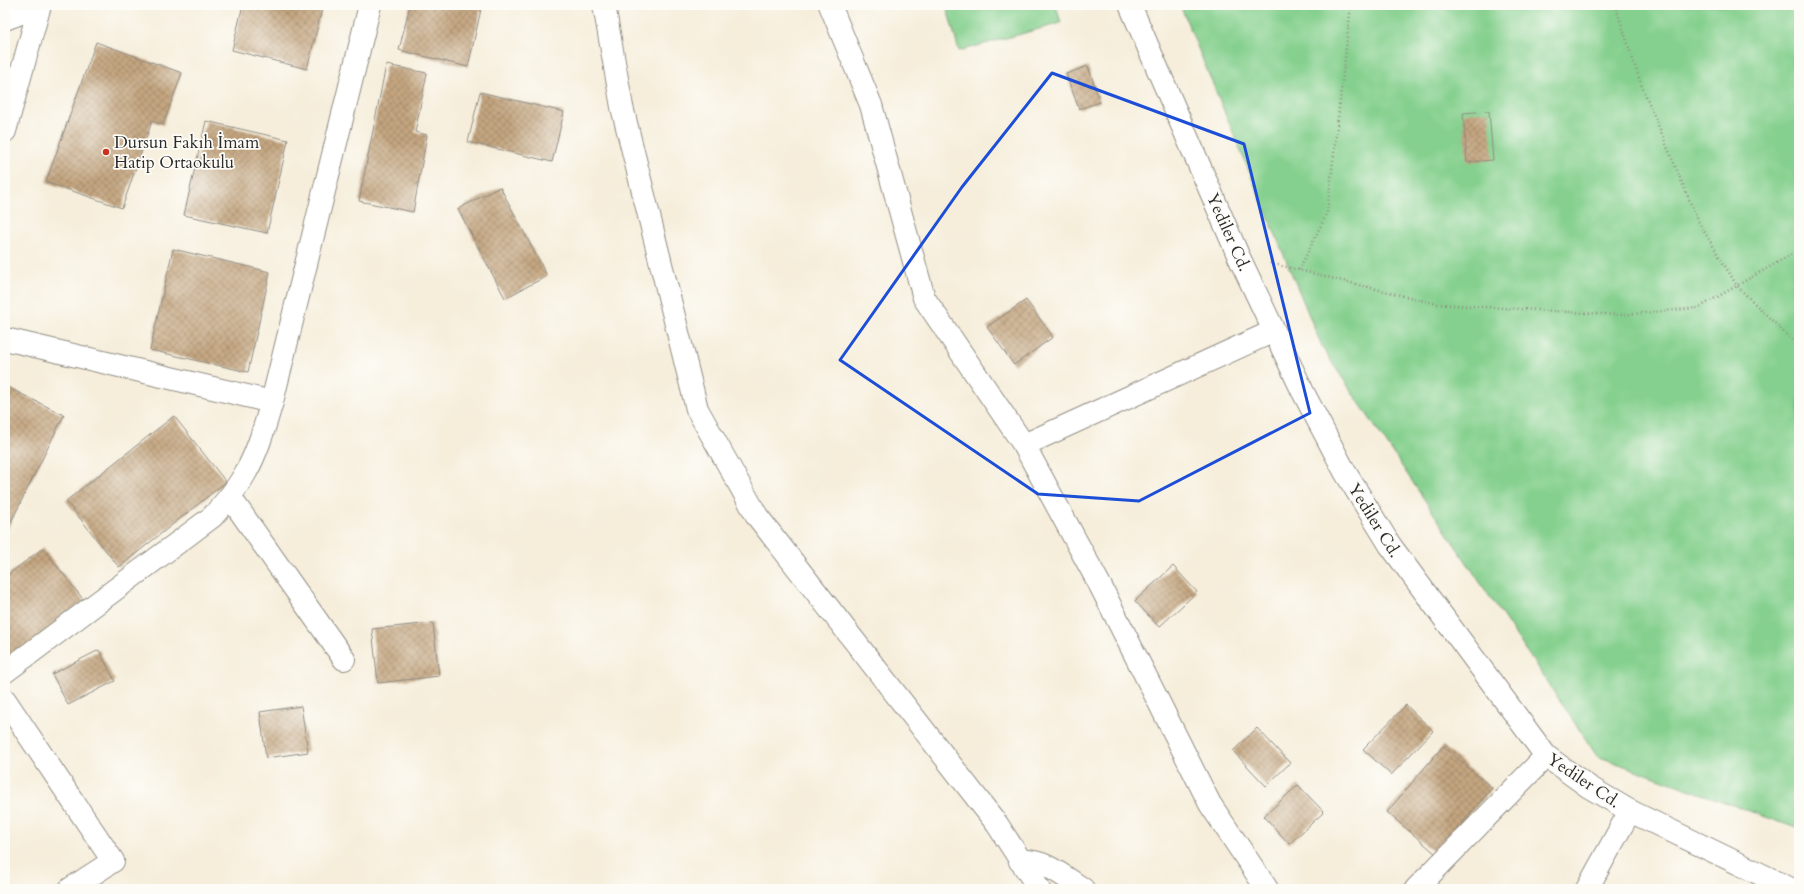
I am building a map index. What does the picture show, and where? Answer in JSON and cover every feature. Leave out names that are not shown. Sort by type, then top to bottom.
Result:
[{"type":"street","points":[[5,672],[212,517],[230,497],[247,472],[260,440],[272,402],[370,5]]},
{"type":"street","points":[[604,5],[622,107],[697,409],[757,516],[997,824],[1039,889]]},
{"type":"street","points":[[830,5],[870,105],[924,298],[1024,445],[1102,588],[1210,804],[1267,889]]},
{"type":"street","name":"Yediler Cd.","points":[[1130,5],[1238,255],[1303,392],[1345,472],[1390,545],[1546,756],[1589,787],[1630,811],[1791,889]]},
{"type":"street","points":[[5,18],[40,6]]},
{"type":"street","points":[[5,131],[40,6]]},
{"type":"street","points":[[1024,445],[1274,331]]},
{"type":"street","points":[[5,339],[272,402]]},
{"type":"street","points":[[230,497],[344,659]]},
{"type":"street","points":[[5,700],[113,861],[70,889]]},
{"type":"street","points":[[1416,889],[1546,756]]},
{"type":"street","points":[[1587,889],[1630,811]]},
{"type":"street","points":[[1020,861],[1030,860],[1039,862],[1083,889]]},
{"type":"path","points":[[1299,270],[1327,213],[1351,5]]},
{"type":"path","points":[[1615,5],[1641,84],[1698,221],[1737,286],[1799,347]]},
{"type":"path","points":[[1238,255],[1437,304],[1620,315],[1698,308],[1799,250]]},
{"type":"highlighted area","points":[[1052,73],[1244,144],[1310,413],[1139,501],[1038,494],[840,360],[962,187]]},
{"type":"green space","points":[[946,5],[1056,5],[1061,23],[959,51]]},
{"type":"green space","points":[[1180,5],[1799,5],[1799,829],[1597,756],[1323,349]]},
{"type":"building","points":[[243,5],[323,5],[307,69],[232,50]]},
{"type":"building","points":[[410,5],[482,5],[468,67],[399,50]]},
{"type":"building","points":[[96,42],[182,73],[163,125],[152,121],[122,208],[46,182]]},
{"type":"building","points":[[386,65],[427,73],[415,132],[427,135],[413,212],[359,201]]},
{"type":"building","points":[[1088,66],[1100,102],[1079,109],[1066,74]]},
{"type":"building","points":[[480,92],[564,112],[552,162],[468,142]]},
{"type":"building","points":[[1489,111],[1493,160],[1467,162],[1463,113]]},
{"type":"building","points":[[206,121],[288,140],[267,233],[184,215]]},
{"type":"building","points":[[500,187],[547,276],[505,298],[458,209]]},
{"type":"building","points":[[173,249],[270,272],[248,372],[150,350]]},
{"type":"building","points":[[1026,300],[1053,337],[1014,365],[987,327]]},
{"type":"building","points":[[5,386],[64,415],[5,534]]},
{"type":"building","points":[[174,416],[226,482],[119,567],[66,501]]},
{"type":"building","points":[[43,548],[86,603],[5,665],[5,577]]},
{"type":"building","points":[[1173,566],[1197,592],[1159,627],[1135,601]]},
{"type":"building","points":[[433,623],[439,676],[378,683],[372,629]]},
{"type":"building","points":[[99,650],[115,681],[68,705],[52,674]]},
{"type":"building","points":[[1406,705],[1433,731],[1391,775],[1363,749]]},
{"type":"building","points":[[301,706],[308,752],[266,758],[260,712]]},
{"type":"building","points":[[1257,728],[1290,763],[1266,786],[1233,751]]},
{"type":"building","points":[[1443,746],[1492,788],[1436,854],[1387,812]]},
{"type":"building","points":[[1298,785],[1324,812],[1289,844],[1264,816]]},
{"type":"place","name":"Dursun Fakıh İmam Hatip Ortaokulu","points":[[106,152]]}]
